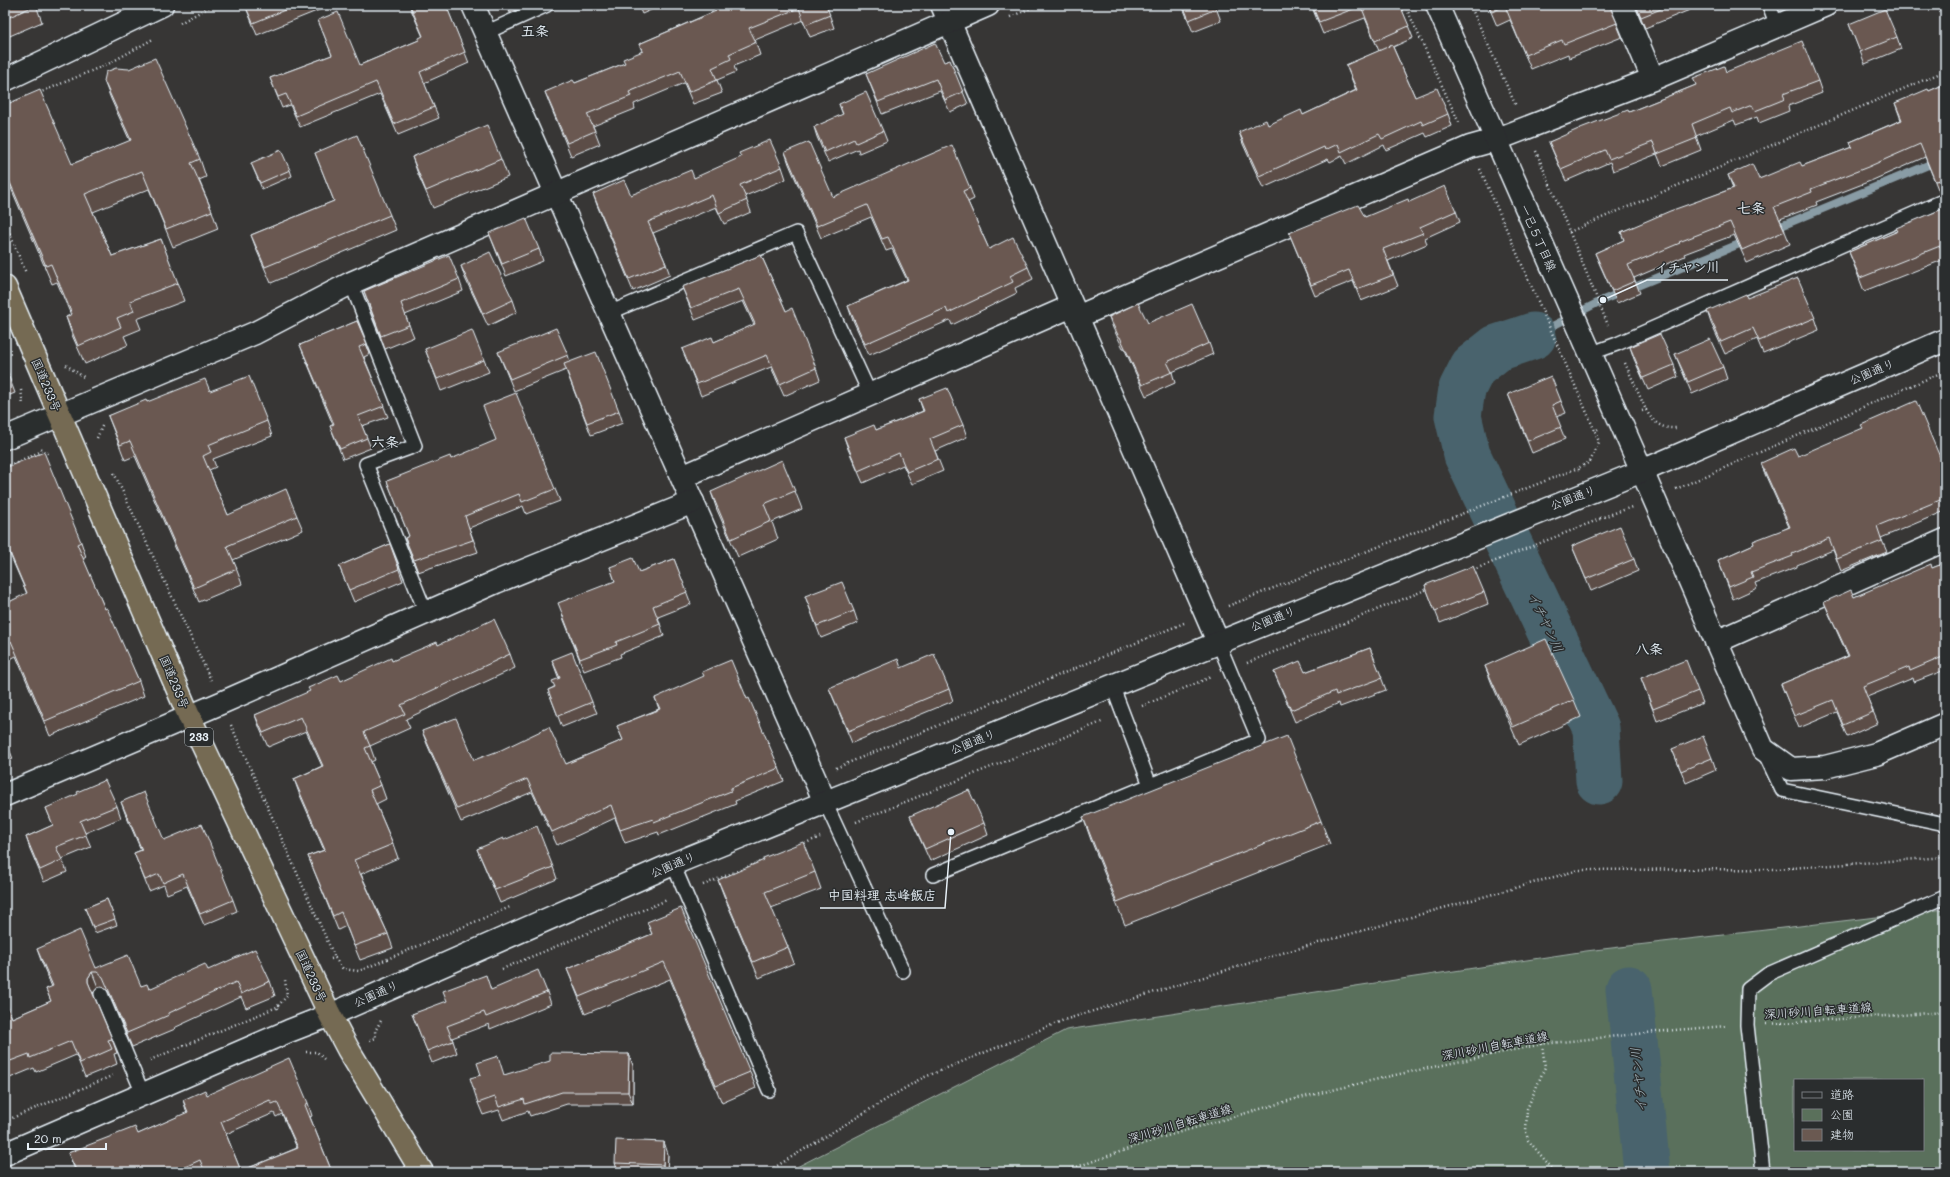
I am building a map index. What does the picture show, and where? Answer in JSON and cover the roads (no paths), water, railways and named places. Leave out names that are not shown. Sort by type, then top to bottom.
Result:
[{"type":"highway","name":"国道233号","points":[[5,287],[59,416],[189,716],[330,1015],[422,1172]]},
{"type":"street","points":[[5,80],[162,5]]},
{"type":"street","points":[[473,5],[825,802]]},
{"type":"street","points":[[5,438],[255,333],[351,282],[556,192],[946,14],[988,5]]},
{"type":"street","name":"一已５丁目線","points":[[1437,5],[1763,749]]},
{"type":"street","points":[[1622,5],[1653,79]]},
{"type":"street","points":[[682,477],[870,394],[1470,148],[1495,140],[1527,126],[1653,79],[1826,5]]},
{"type":"street","points":[[946,14],[1218,642]]},
{"type":"street","name":"公園通り","points":[[5,1154],[330,1015],[673,864],[1480,535],[1642,471],[1945,340]]},
{"type":"street","points":[[5,795],[496,582],[693,502]]},
{"type":"street","points":[[1716,642],[1945,540]]},
{"type":"street","points":[[1763,749],[1791,769],[1825,767],[1876,754],[1945,724]]},
{"type":"lane","points":[[485,33],[547,5]]},
{"type":"lane","points":[[1769,5],[1777,26]]},
{"type":"lane","points":[[1589,354],[1617,344],[1945,200]]},
{"type":"lane","points":[[609,313],[796,233],[870,394]]},
{"type":"lane","points":[[351,282],[415,446],[366,464],[426,613]]},
{"type":"lane","points":[[933,875],[1259,740],[1218,642]]},
{"type":"lane","points":[[1112,685],[1150,785]]},
{"type":"lane","points":[[1763,749],[1782,790],[1945,824]]},
{"type":"lane","points":[[825,802],[903,971]]},
{"type":"lane","points":[[673,864],[769,1090]]},
{"type":"lane","points":[[1763,1172],[1747,1025],[1748,989],[1768,974],[1945,897]]},
{"type":"lane","points":[[101,994],[143,1094]]},
{"type":"waterway","name":"イチヤン川","points":[[1774,229],[1945,158]]},
{"type":"waterway","name":"イチヤン川","points":[[1533,336],[1603,300],[1749,240]]},
{"type":"waterway","name":"イチヤン川","points":[[1533,336],[1497,348],[1473,367],[1462,389],[1458,416],[1467,455],[1596,728],[1599,781]]},
{"type":"waterway","name":"イチヤン川","points":[[1629,989],[1647,1172]]},
{"type":"place","name":"イチヤン川","points":[[1603,300]]},
{"type":"place","name":"中国料理 志峰飯店","points":[[951,832]]},
{"type":"district","name":"五条","points":[[535,31]]},
{"type":"district","name":"七条","points":[[1751,208]]},
{"type":"district","name":"六条","points":[[385,442]]},
{"type":"district","name":"八条","points":[[1649,649]]}]
